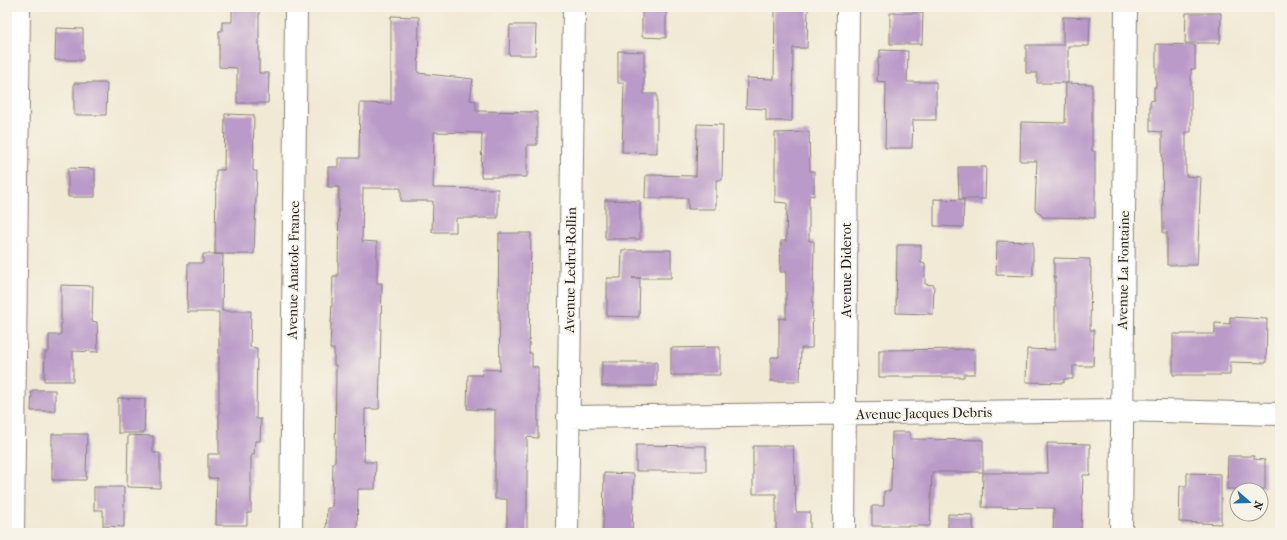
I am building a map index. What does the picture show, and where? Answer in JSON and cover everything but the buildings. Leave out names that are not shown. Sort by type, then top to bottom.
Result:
[{"type":"street","points":[[13,533],[20,7]]},
{"type":"street","name":"Avenue Anatole France","points":[[291,533],[296,7]]},
{"type":"street","name":"Avenue Ledru-Rollin","points":[[567,533],[574,7]]},
{"type":"street","name":"Avenue Diderot","points":[[844,533],[848,7]]},
{"type":"street","name":"Avenue La Fontaine","points":[[1121,533],[1126,7]]},
{"type":"street","name":"Avenue Jacques Debris","points":[[568,417],[1122,410],[1280,414]]}]
